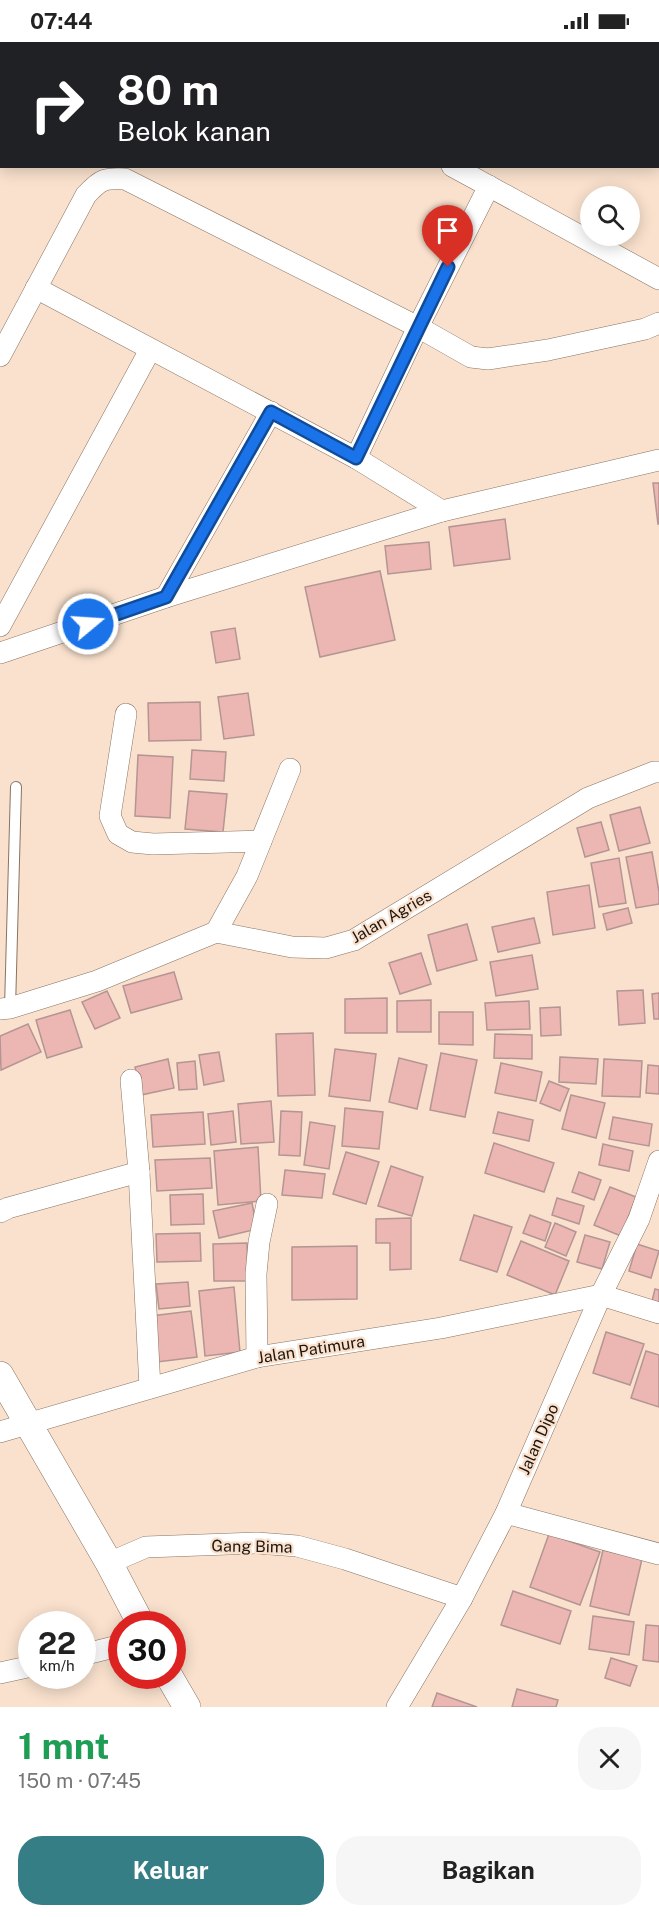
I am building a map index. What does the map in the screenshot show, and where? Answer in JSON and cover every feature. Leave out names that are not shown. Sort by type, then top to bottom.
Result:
[{"type":"street","points":[[456,168],[659,279]]},
{"type":"street","points":[[0,356],[87,195],[97,183],[108,178],[125,179],[418,327],[471,357],[488,359],[569,346],[645,329],[659,323]]},
{"type":"street","points":[[356,458],[418,327],[489,186]]},
{"type":"street","points":[[36,288],[356,458],[442,511]]},
{"type":"street","points":[[0,626],[150,350]]},
{"type":"street","points":[[166,597],[271,412]]},
{"type":"street","points":[[0,653],[166,597],[442,511],[659,460]]},
{"type":"street","points":[[126,714],[110,816],[118,834],[132,842],[153,844],[261,841]]},
{"type":"street","points":[[5,1009],[97,981],[216,932],[247,876],[290,769]]},
{"type":"street","name":"Jalan Agries","points":[[216,932],[292,947],[326,948],[354,940],[588,798],[659,772]]},
{"type":"street","points":[[131,1080],[139,1172],[150,1388]]},
{"type":"street","name":"Jalan Dipo","points":[[397,1707],[462,1598],[506,1513],[601,1295],[639,1219],[659,1161]]},
{"type":"street","points":[[0,1212],[139,1172]]},
{"type":"street","points":[[257,1357],[256,1274],[259,1242],[267,1204]]},
{"type":"street","points":[[601,1295],[659,1313]]},
{"type":"street","name":"Jalan Patimura","points":[[0,1432],[257,1357],[441,1328],[601,1295]]},
{"type":"street","points":[[0,1375],[109,1563],[134,1611]]},
{"type":"street","points":[[506,1513],[659,1554]]},
{"type":"street","name":"Gang Bima","points":[[109,1563],[146,1547],[257,1543],[297,1546],[345,1559],[462,1598]]},
{"type":"street","points":[[0,1673],[18,1669]]},
{"type":"street","points":[[177,1689],[187,1707]]},
{"type":"lane","points":[[5,1009],[16,787]]},
{"type":"building","points":[[653,483],[659,483],[659,524],[658,524]]},
{"type":"building","points":[[505,519],[510,559],[454,566],[449,527]]},
{"type":"building","points":[[429,542],[431,569],[388,574],[385,546]]},
{"type":"building","points":[[380,571],[395,640],[320,657],[305,587]]},
{"type":"building","points":[[235,628],[240,659],[216,663],[211,632]]},
{"type":"building","points":[[248,693],[254,735],[224,739],[218,697]]},
{"type":"building","points":[[200,702],[201,740],[149,741],[148,703]]},
{"type":"building","points":[[192,750],[226,752],[224,781],[190,779]]},
{"type":"building","points":[[138,755],[173,757],[170,818],[135,816]]},
{"type":"building","points":[[189,791],[227,794],[223,832],[185,829]]},
{"type":"building","points":[[640,807],[650,843],[619,851],[610,815]]},
{"type":"building","points":[[601,822],[609,850],[585,857],[577,828]]},
{"type":"building","points":[[652,852],[659,904],[636,908],[626,857]]},
{"type":"building","points":[[619,858],[626,903],[599,907],[591,863]]},
{"type":"building","points":[[589,885],[595,928],[553,935],[547,892]]},
{"type":"building","points":[[628,908],[632,923],[607,930],[603,914]]},
{"type":"building","points":[[534,918],[540,943],[498,952],[492,927]]},
{"type":"building","points":[[467,924],[477,960],[437,971],[428,935]]},
{"type":"building","points":[[421,953],[431,984],[400,994],[389,963]]},
{"type":"building","points":[[532,955],[538,989],[496,996],[490,962]]},
{"type":"building","points":[[174,972],[182,999],[131,1013],[123,986]]},
{"type":"building","points":[[643,990],[645,1023],[619,1025],[617,991]]},
{"type":"building","points":[[107,991],[120,1018],[95,1029],[82,1002]]},
{"type":"building","points":[[659,993],[659,1019],[654,1019],[652,994]]},
{"type":"building","points":[[387,998],[387,1033],[345,1033],[345,999]]},
{"type":"building","points":[[431,1000],[431,1032],[397,1032],[397,1001]]},
{"type":"building","points":[[529,1001],[530,1029],[487,1030],[485,1003]]},
{"type":"building","points":[[560,1007],[561,1035],[541,1036],[540,1008]]},
{"type":"building","points":[[70,1010],[82,1047],[47,1058],[36,1020]]},
{"type":"building","points":[[439,1012],[473,1012],[473,1045],[439,1044]]},
{"type":"building","points":[[28,1024],[41,1052],[1,1070],[0,1036]]},
{"type":"building","points":[[313,1033],[315,1095],[278,1096],[276,1034]]},
{"type":"building","points":[[495,1034],[532,1035],[532,1059],[494,1058]]},
{"type":"building","points":[[335,1049],[376,1054],[370,1101],[329,1096]]},
{"type":"building","points":[[219,1052],[224,1081],[204,1085],[199,1055]]},
{"type":"building","points":[[441,1053],[477,1060],[465,1117],[430,1110]]},
{"type":"building","points":[[560,1057],[598,1059],[596,1084],[559,1082]]},
{"type":"building","points":[[399,1058],[427,1065],[417,1109],[389,1102]]},
{"type":"building","points":[[168,1059],[174,1088],[141,1095],[135,1067]]},
{"type":"building","points":[[604,1059],[642,1061],[640,1097],[602,1096]]},
{"type":"building","points":[[195,1061],[197,1089],[179,1090],[177,1063]]},
{"type":"building","points":[[501,1063],[542,1072],[536,1101],[495,1093]]},
{"type":"building","points":[[648,1065],[659,1066],[659,1094],[646,1093]]},
{"type":"building","points":[[549,1081],[569,1089],[560,1111],[540,1103]]},
{"type":"building","points":[[571,1095],[605,1103],[596,1138],[562,1129]]},
{"type":"building","points":[[271,1101],[274,1142],[241,1144],[238,1104]]},
{"type":"building","points":[[345,1108],[383,1112],[379,1149],[342,1146]]},
{"type":"building","points":[[233,1111],[236,1142],[211,1145],[208,1114]]},
{"type":"building","points":[[281,1111],[302,1112],[300,1156],[279,1155]]},
{"type":"building","points":[[203,1112],[205,1144],[153,1147],[151,1115]]},
{"type":"building","points":[[498,1112],[533,1120],[529,1141],[493,1133]]},
{"type":"building","points":[[613,1117],[652,1124],[649,1146],[609,1139]]},
{"type":"building","points":[[310,1122],[335,1126],[329,1169],[304,1165]]},
{"type":"building","points":[[494,1143],[554,1163],[544,1192],[485,1173]]},
{"type":"building","points":[[603,1144],[633,1151],[629,1171],[599,1165]]},
{"type":"building","points":[[258,1147],[261,1201],[218,1205],[214,1151]]},
{"type":"building","points":[[346,1152],[379,1162],[366,1204],[333,1194]]},
{"type":"building","points":[[210,1158],[212,1188],[157,1191],[155,1160]]},
{"type":"building","points":[[391,1166],[423,1177],[412,1216],[378,1206]]},
{"type":"building","points":[[285,1170],[325,1174],[322,1198],[282,1195]]},
{"type":"building","points":[[579,1172],[601,1180],[594,1200],[572,1192]]},
{"type":"building","points":[[610,1187],[636,1197],[621,1236],[594,1225]]},
{"type":"building","points":[[203,1194],[204,1224],[171,1225],[170,1195]]},
{"type":"building","points":[[557,1198],[584,1206],[579,1224],[552,1215]]},
{"type":"building","points":[[252,1203],[257,1229],[219,1238],[213,1211]]},
{"type":"building","points":[[474,1215],[512,1227],[497,1272],[460,1260]]},
{"type":"building","points":[[530,1215],[551,1223],[545,1241],[523,1233]]},
{"type":"building","points":[[411,1218],[411,1269],[390,1270],[390,1243],[376,1243],[376,1219]]},
{"type":"building","points":[[555,1223],[576,1232],[566,1256],[545,1247]]},
{"type":"building","points":[[200,1233],[201,1261],[157,1262],[156,1234]]},
{"type":"building","points":[[585,1235],[610,1242],[602,1269],[577,1262]]},
{"type":"building","points":[[521,1241],[569,1261],[555,1295],[507,1275]]},
{"type":"building","points":[[247,1243],[248,1281],[214,1281],[213,1244]]},
{"type":"building","points":[[637,1244],[659,1251],[651,1278],[629,1271]]},
{"type":"building","points":[[357,1246],[357,1299],[292,1300],[292,1247]]},
{"type":"building","points":[[188,1282],[190,1306],[159,1309],[156,1284]]},
{"type":"building","points":[[234,1287],[240,1352],[205,1356],[199,1291]]},
{"type":"building","points":[[655,1289],[659,1290],[659,1306],[651,1305]]},
{"type":"building","points":[[191,1311],[197,1357],[157,1362],[151,1316]]},
{"type":"building","points":[[606,1332],[644,1344],[630,1385],[593,1373]]},
{"type":"building","points":[[646,1351],[659,1355],[659,1407],[631,1398]]},
{"type":"building","points":[[549,1534],[600,1552],[580,1605],[530,1587]]},
{"type":"building","points":[[603,1550],[642,1559],[629,1615],[590,1606]]},
{"type":"building","points":[[513,1591],[571,1611],[560,1644],[501,1625]]},
{"type":"building","points":[[593,1616],[634,1622],[629,1655],[589,1649]]},
{"type":"building","points":[[646,1625],[659,1626],[659,1662],[643,1660]]},
{"type":"building","points":[[611,1658],[637,1666],[630,1686],[605,1678]]},
{"type":"building","points":[[517,1689],[558,1700],[556,1707],[512,1707]]},
{"type":"building","points":[[437,1693],[477,1707],[432,1707]]},
{"type":"route","points":[[88,624],[166,597],[271,412],[356,458],[448,267]]}]
